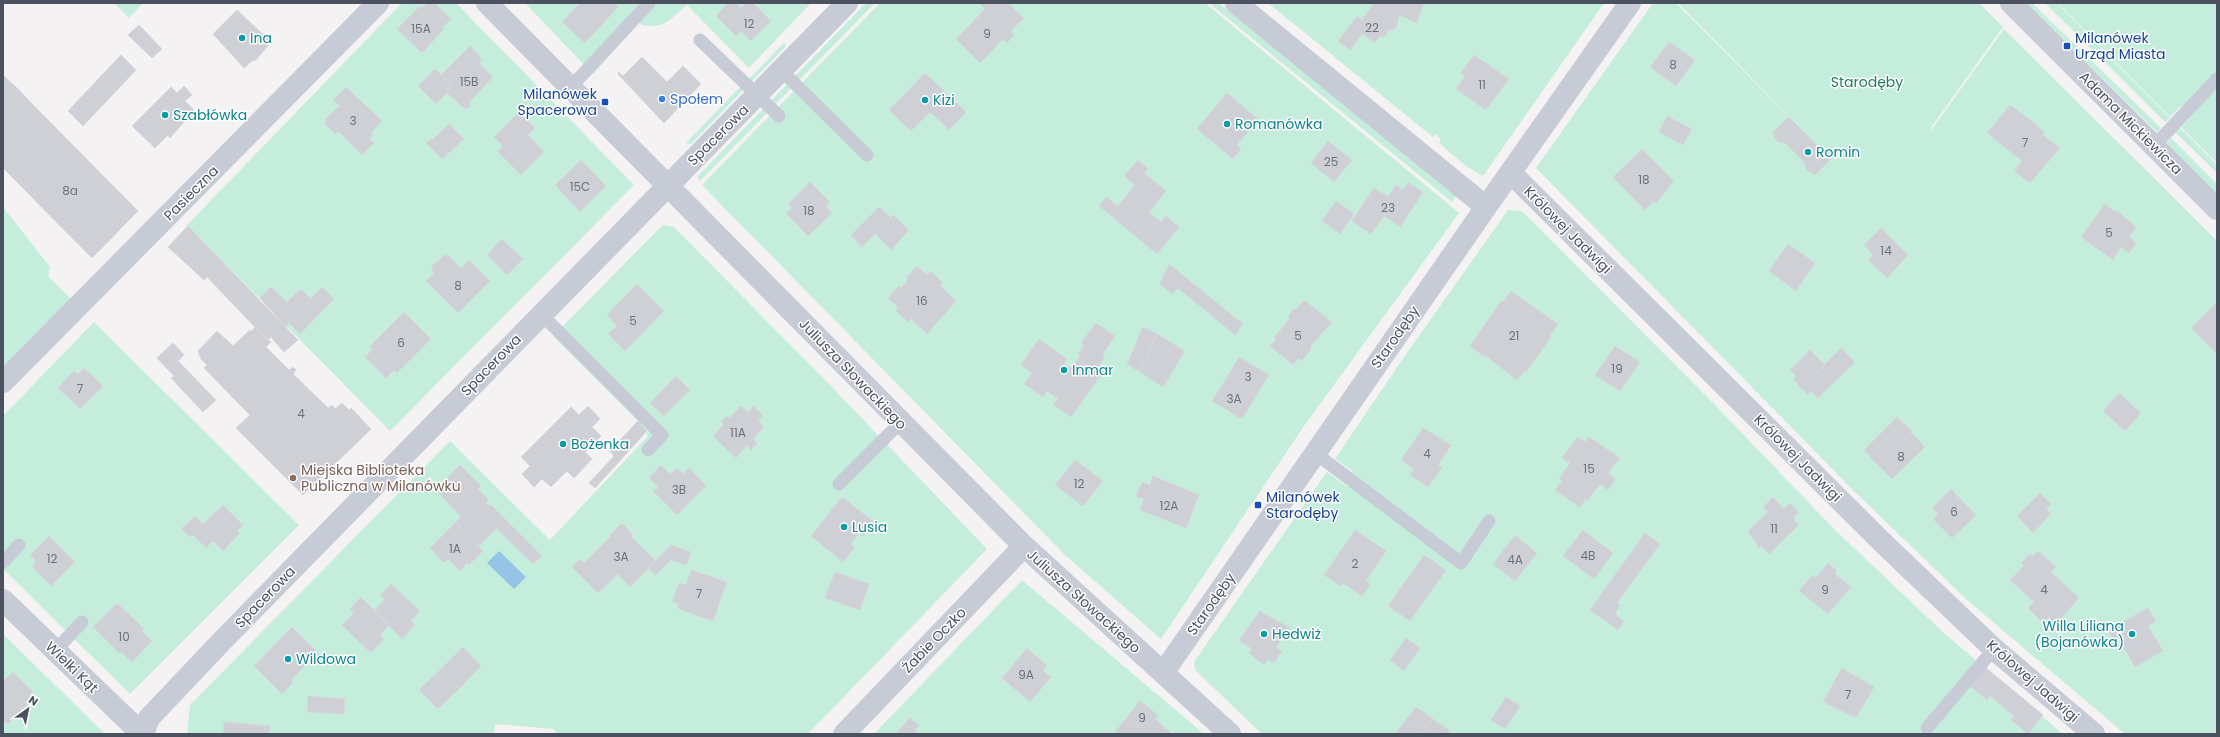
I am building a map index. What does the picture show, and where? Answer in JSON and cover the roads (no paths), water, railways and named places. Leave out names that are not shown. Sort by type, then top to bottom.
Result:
[{"type":"street","name":"Pasieczna","points":[[3,382],[378,3]]},
{"type":"street","name":"Juliusza Słowackiego","points":[[487,3],[900,423],[1024,546],[1230,734]]},
{"type":"street","name":"Spacerowa","points":[[142,734],[149,718],[162,703],[541,314],[758,96],[847,3]]},
{"type":"street","points":[[1236,3],[1486,207]]},
{"type":"street","name":"Starodęby","points":[[1163,673],[1486,207],[1630,3]]},
{"type":"street","name":"Adama Mickiewicza","points":[[2011,3],[2217,210]]},
{"type":"street","name":"Królowej Jadwigi","points":[[1510,173],[1865,525],[1994,649],[2094,734]]},
{"type":"street","name":"Żabie Oczko","points":[[844,734],[1024,546]]},
{"type":"street","name":"Wielki Kąt","points":[[3,600],[142,734]]},
{"type":"lane","points":[[570,88],[650,3]]},
{"type":"lane","points":[[700,40],[779,116]]},
{"type":"lane","points":[[782,71],[867,155]]},
{"type":"lane","points":[[2154,146],[2217,79]]},
{"type":"lane","points":[[541,314],[662,436],[648,450]]},
{"type":"lane","points":[[839,484],[900,423]]},
{"type":"lane","points":[[1315,453],[1462,563],[1489,521]]},
{"type":"lane","points":[[3,562],[19,545]]},
{"type":"lane","points":[[55,651],[82,622]]},
{"type":"lane","points":[[1927,728],[1994,649]]},
{"type":"water","points":[[499,551],[526,577],[514,589],[487,563]]},
{"type":"place","name":"Ina","points":[[242,38]]},
{"type":"place","name":"Milanówek Urząd Miasta","points":[[2067,46]]},
{"type":"place","name":"Społem","points":[[662,99]]},
{"type":"place","name":"Kizi","points":[[925,100]]},
{"type":"place","name":"Milanówek Spacerowa","points":[[605,102]]},
{"type":"place","name":"Szabłówka","points":[[165,115]]},
{"type":"place","name":"Romanówka","points":[[1227,124]]},
{"type":"place","name":"Romin","points":[[1808,152]]},
{"type":"place","name":"Inmar","points":[[1064,370]]},
{"type":"place","name":"Bożenka","points":[[563,444]]},
{"type":"place","name":"Miejska Biblioteka Publiczna w Milanówku","points":[[293,478]]},
{"type":"place","name":"Milanówek Starodęby","points":[[1258,505]]},
{"type":"place","name":"Lusia","points":[[844,527]]},
{"type":"place","name":"Hedwiż","points":[[1264,634]]},
{"type":"place","name":"Willa Liliana (Bojanówka)","points":[[2132,634]]},
{"type":"place","name":"Wildowa","points":[[288,659]]}]
